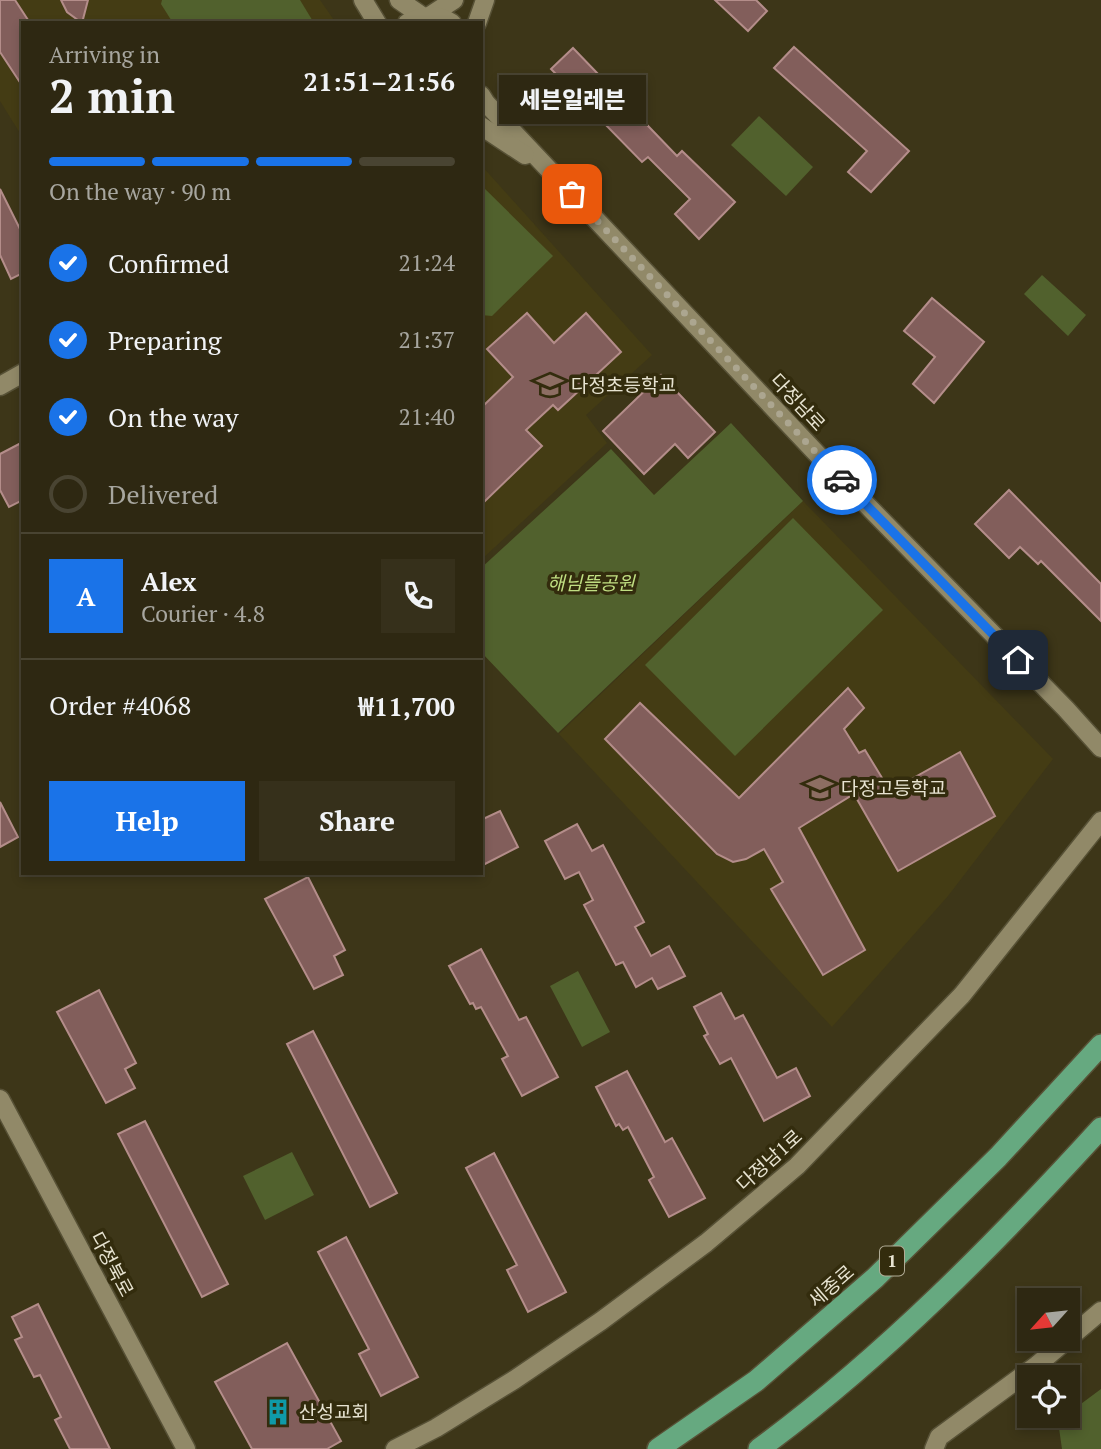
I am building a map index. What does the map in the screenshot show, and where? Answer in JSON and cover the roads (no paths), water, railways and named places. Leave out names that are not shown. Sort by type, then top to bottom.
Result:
[{"type":"highway","points":[[1064,1085],[1101,1033]]},
{"type":"highway","name":"세종로","points":[[658,1449],[756,1381],[876,1278],[998,1157],[1101,1045]]},
{"type":"highway","points":[[1039,1196],[1101,1128]]},
{"type":"highway","points":[[759,1449],[791,1425],[914,1318],[1101,1139]]},
{"type":"street","points":[[363,0],[376,21]]},
{"type":"street","points":[[399,0],[420,18],[439,21]]},
{"type":"street","points":[[420,18],[454,0]]},
{"type":"street","points":[[478,21],[485,0]]},
{"type":"street","points":[[483,98],[553,174]]},
{"type":"street","points":[[483,127],[553,174]]},
{"type":"street","name":"다정남로","points":[[553,174],[819,456],[1101,748]]},
{"type":"street","points":[[0,386],[21,374]]},
{"type":"street","name":"다정남1로","points":[[395,1449],[436,1428],[514,1380],[601,1321],[706,1243],[797,1166],[890,1073],[962,995],[1101,821]]},
{"type":"street","name":"다정북로","points":[[0,1099],[186,1449]]},
{"type":"street","points":[[934,1449],[939,1437],[1037,1365],[1101,1311]]},
{"type":"place","name":"세븐일레븐","points":[[572,194]]},
{"type":"place","name":"다정초등학교","points":[[550,385]]},
{"type":"place","name":"다정고등학교","points":[[820,788]]},
{"type":"place","name":"산성교회","points":[[278,1412]]},
{"type":"park label","name":"해님뜰공원","points":[[591,583]]}]
